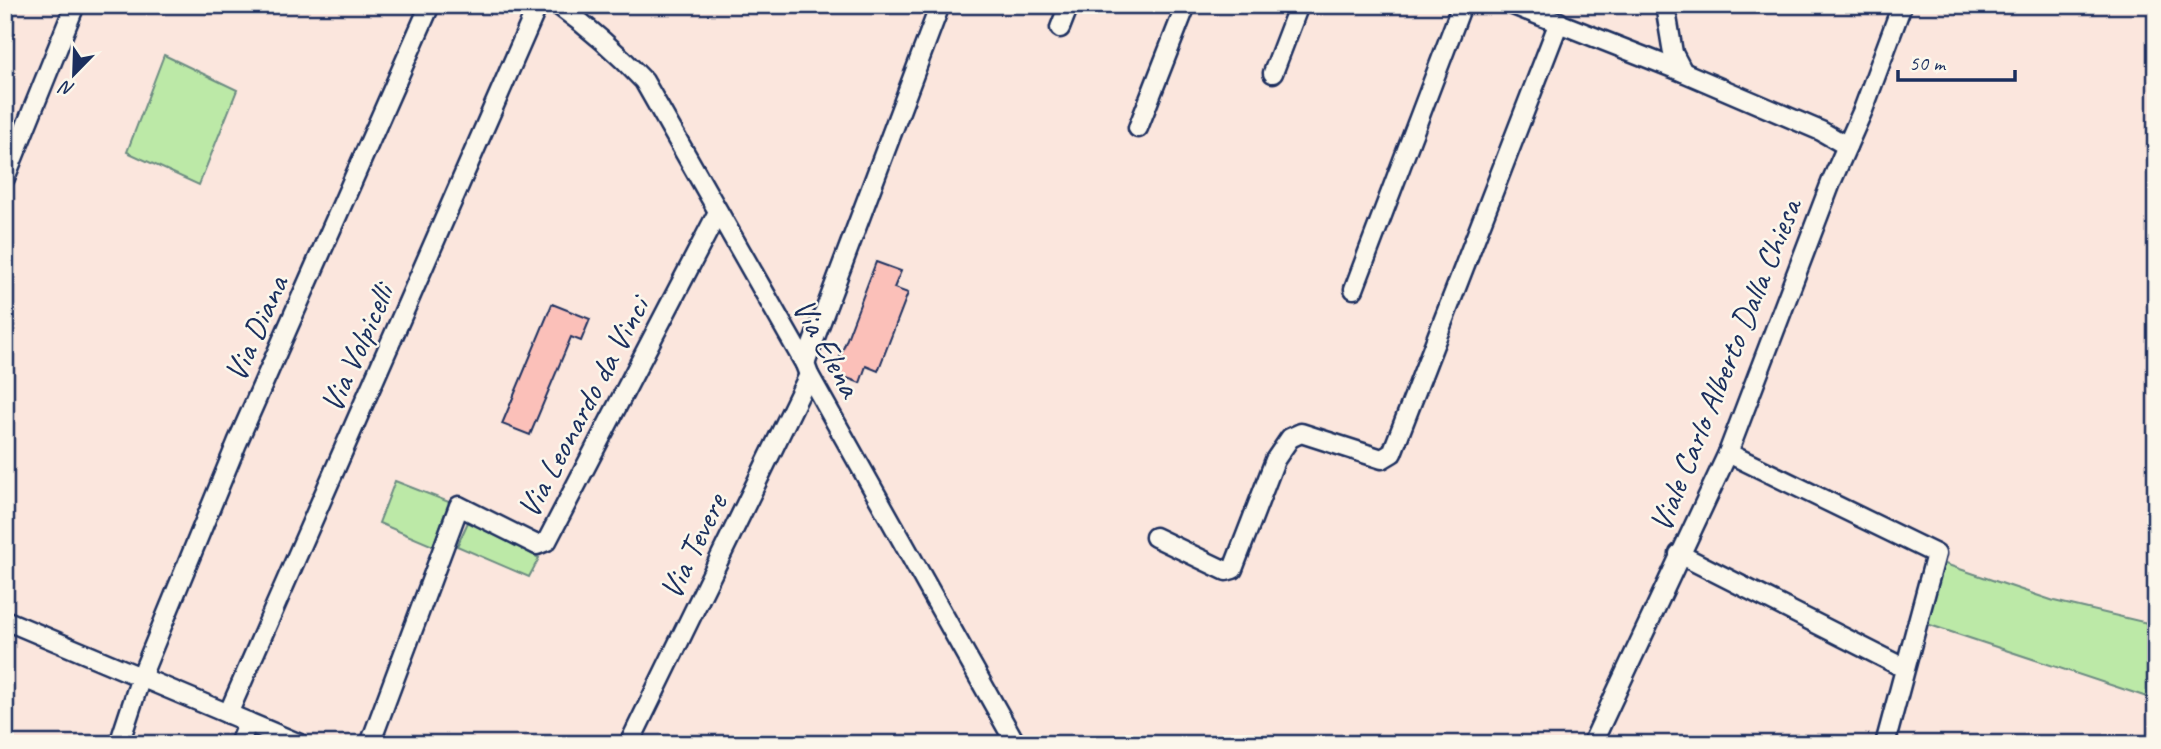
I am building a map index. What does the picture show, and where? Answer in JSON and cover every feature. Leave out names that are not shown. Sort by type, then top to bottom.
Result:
[{"type":"street","points":[[5,178],[75,5]]},
{"type":"street","name":"Via Diana","points":[[119,744],[141,677],[237,443],[430,5]]},
{"type":"street","name":"Via Volpicelli","points":[[228,714],[538,5]]},
{"type":"street","name":"Via Elena","points":[[558,5],[594,31],[644,81],[1016,744]]},
{"type":"street","name":"Via Tevere","points":[[629,744],[807,369],[940,5]]},
{"type":"street","points":[[1060,28],[1069,5]]},
{"type":"street","points":[[1138,128],[1186,5]]},
{"type":"street","points":[[1273,73],[1299,5]]},
{"type":"street","points":[[1354,289],[1462,5]]},
{"type":"street","points":[[1513,5],[1684,72],[1821,131],[1847,146]]},
{"type":"street","points":[[1665,5],[1673,53],[1684,72]]},
{"type":"street","name":"Viale Carlo Alberto Dalla Chiesa","points":[[1592,744],[1728,453],[1902,5]]},
{"type":"street","points":[[1155,537],[1226,571],[1233,569],[1275,460],[1290,438],[1301,433],[1382,459],[1392,453],[1559,23]]},
{"type":"street","name":"Via Leonardo da Vinci","points":[[370,744],[459,506],[537,545],[547,541],[718,212]]},
{"type":"street","points":[[1728,453],[1936,554],[1885,744]]},
{"type":"street","points":[[1679,554],[1904,668]]},
{"type":"street","points":[[5,620],[300,744]]},
{"type":"street","points":[[239,744],[248,722]]},
{"type":"green space","points":[[164,55],[237,90],[199,185],[127,152]]},
{"type":"green space","points":[[395,481],[449,502],[433,546],[379,523]]},
{"type":"green space","points":[[469,520],[539,558],[529,577],[457,546]]},
{"type":"green space","points":[[1942,563],[2054,601],[2156,625],[2156,700],[1927,624]]},
{"type":"building","points":[[876,262],[901,271],[894,288],[908,293],[878,371],[866,366],[860,383],[834,373]]},
{"type":"building","points":[[552,304],[590,319],[581,341],[571,337],[530,435],[502,424]]}]
